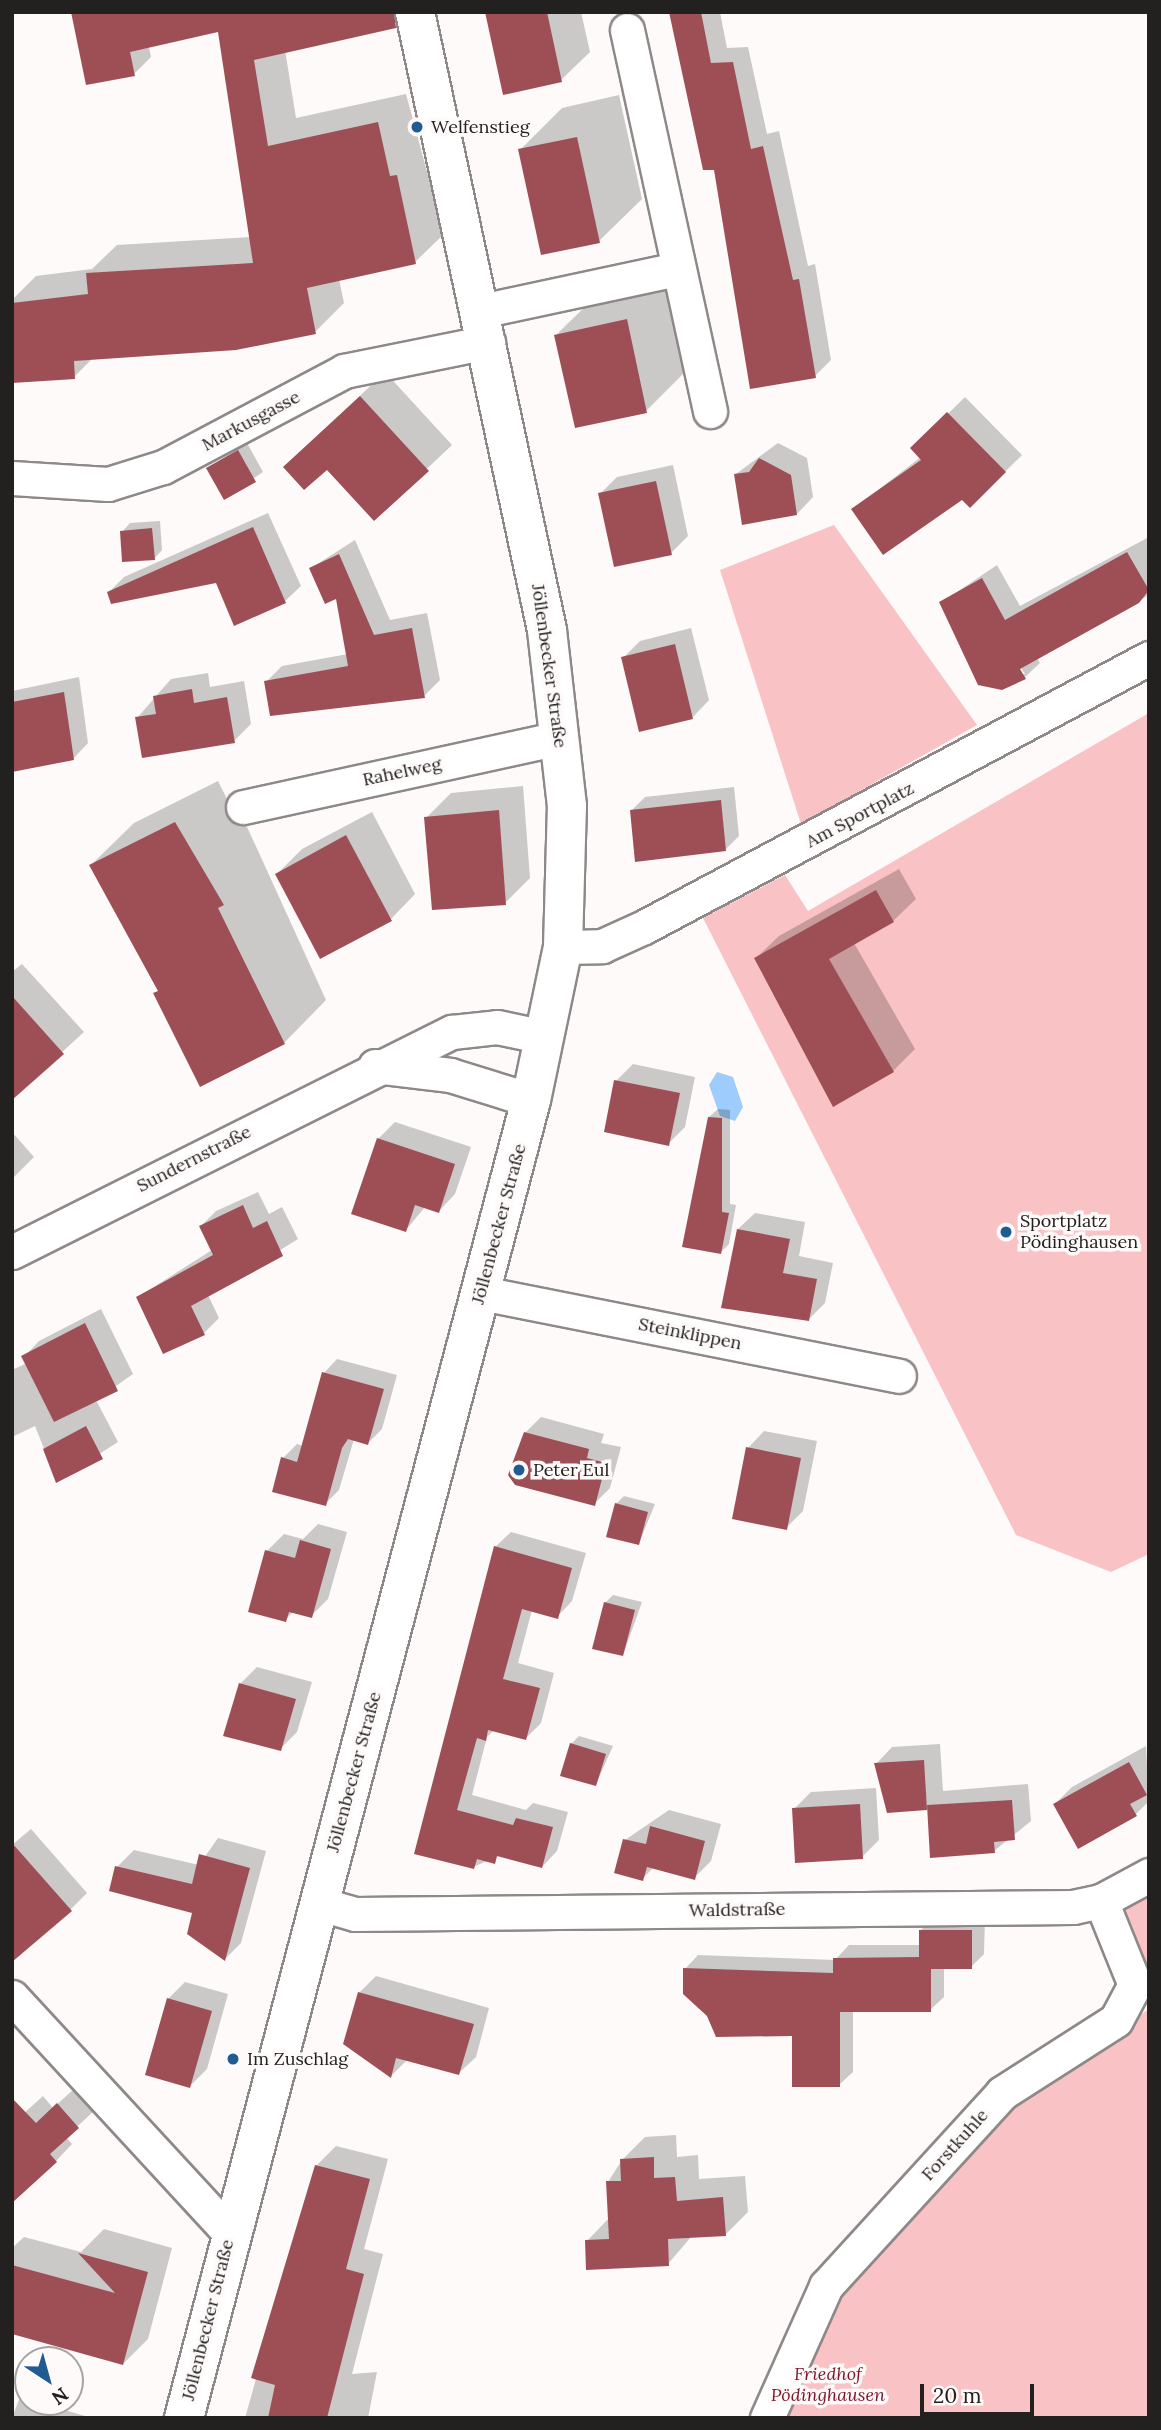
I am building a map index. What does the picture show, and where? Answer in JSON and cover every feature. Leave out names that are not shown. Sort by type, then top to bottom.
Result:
[{"type":"main road","name":"Jöllenbecker Straße","points":[[184,2418],[230,2233],[320,1904],[531,1100],[563,947],[568,866],[560,738],[547,630],[485,327],[415,12]]},
{"type":"street","points":[[627,30],[710,411]]},
{"type":"street","points":[[485,327],[677,269]]},
{"type":"street","name":"Markusgasse","points":[[12,478],[108,484],[163,467],[344,371],[485,327]]},
{"type":"street","name":"Am Sportplatz","points":[[563,947],[602,946],[645,927],[1149,658]]},
{"type":"street","name":"Rahelweg","points":[[243,807],[560,738]]},
{"type":"street","name":"Sundernstraße","points":[[12,1252],[375,1066],[452,1032],[497,1027],[544,1037]]},
{"type":"street","points":[[375,1066],[450,1075],[531,1100]]},
{"type":"street","name":"Steinklippen","points":[[481,1293],[899,1376]]},
{"type":"street","name":"Waldstraße","points":[[320,1904],[368,1914],[1073,1907],[1101,1901],[1149,1875]]},
{"type":"street","name":"Forstkuhle","points":[[767,2418],[825,2286],[1002,2093],[1116,2020],[1135,1985],[1101,1901]]},
{"type":"street","points":[[12,1997],[230,2233]]},
{"type":"green space","points":[[834,525],[977,725],[801,824],[720,570]]},
{"type":"green space","name":"Sportplatz Pödinghausen","points":[[1149,713],[1149,1554],[1111,1572],[1016,1535],[703,918],[785,875],[808,911]]},
{"type":"green space","points":[[1149,1891],[1149,1977],[1123,1905]]},
{"type":"green space","name":"Friedhof Pödinghausen","points":[[1149,2009],[1149,2418],[779,2418],[831,2303],[1008,2105]]},
{"type":"water","points":[[717,1072],[733,1077],[743,1107],[735,1121],[720,1116],[709,1085]]},
{"type":"building","points":[[71,12],[394,12],[396,28],[254,60],[268,146],[378,122],[390,176],[397,175],[416,264],[307,288],[316,334],[236,350],[74,361],[75,379],[12,383],[12,303],[88,294],[86,273],[253,263],[218,32],[130,52],[135,76],[86,85]]},
{"type":"building","points":[[485,12],[547,12],[562,82],[503,95]]},
{"type":"building","points":[[669,12],[701,12],[711,63],[733,62],[751,149],[763,146],[793,280],[799,279],[816,378],[750,389],[714,170],[703,170]]},
{"type":"building","points":[[577,137],[600,243],[541,255],[518,149]]},
{"type":"building","points":[[627,319],[647,413],[575,428],[554,335]]},
{"type":"building","points":[[360,396],[429,471],[374,521],[327,470],[304,490],[283,467]]},
{"type":"building","points":[[947,412],[1006,472],[970,508],[962,500],[883,555],[851,509],[921,460],[910,448]]},
{"type":"building","points":[[238,450],[256,482],[224,500],[206,468]]},
{"type":"building","points":[[759,458],[791,475],[797,515],[742,525],[734,474],[749,472]]},
{"type":"building","points":[[656,481],[672,555],[614,567],[598,493]]},
{"type":"building","points":[[253,527],[286,603],[234,626],[216,583],[111,604],[107,592]]},
{"type":"building","points":[[152,528],[155,560],[122,562],[120,531]]},
{"type":"building","points":[[1127,552],[1149,590],[1139,603],[1020,669],[1026,679],[1002,690],[978,685],[939,602],[982,578],[1005,620]]},
{"type":"building","points":[[339,554],[374,635],[412,628],[425,698],[270,716],[264,681],[348,666],[336,599],[325,604],[309,568]]},
{"type":"building","points":[[675,644],[693,719],[639,732],[621,657]]},
{"type":"building","points":[[192,689],[194,703],[227,697],[235,743],[142,758],[135,717],[156,714],[153,696]]},
{"type":"building","points":[[64,692],[74,760],[12,772],[12,702]]},
{"type":"building","points":[[721,800],[726,851],[635,862],[630,810]]},
{"type":"building","points":[[499,810],[506,905],[432,910],[424,817]]},
{"type":"building","points":[[175,822],[224,905],[218,908],[285,1044],[200,1087],[153,993],[158,991],[89,865]]},
{"type":"building","points":[[346,835],[392,921],[320,959],[275,874]]},
{"type":"building","points":[[876,890],[894,922],[829,959],[894,1072],[833,1107],[754,958]]},
{"type":"building","points":[[12,996],[64,1054],[12,1100]]},
{"type":"building","points":[[614,1080],[680,1093],[669,1146],[604,1132]]},
{"type":"building","points":[[708,1117],[722,1118],[722,1212],[729,1213],[721,1254],[682,1247]]},
{"type":"building","points":[[377,1138],[455,1164],[439,1213],[415,1205],[406,1232],[351,1214]]},
{"type":"building","points":[[243,1205],[253,1228],[267,1221],[283,1256],[191,1306],[205,1335],[163,1354],[136,1297],[213,1255],[199,1226]]},
{"type":"building","points":[[737,1229],[790,1239],[783,1273],[817,1279],[809,1321],[721,1308]]},
{"type":"building","points":[[85,1323],[118,1391],[54,1422],[21,1356]]},
{"type":"building","points":[[322,1372],[384,1389],[368,1445],[348,1439],[342,1448],[326,1506],[272,1492],[281,1457],[297,1462]]},
{"type":"building","points":[[86,1426],[103,1459],[56,1483],[43,1449]]},
{"type":"building","points":[[524,1432],[589,1449],[587,1458],[606,1463],[595,1506],[515,1485],[508,1475]]},
{"type":"building","points":[[746,1447],[801,1458],[787,1530],[732,1519]]},
{"type":"building","points":[[615,1503],[648,1512],[639,1545],[606,1537]]},
{"type":"building","points":[[300,1540],[331,1549],[312,1618],[289,1612],[286,1622],[248,1612],[265,1550],[295,1558]]},
{"type":"building","points":[[494,1546],[572,1568],[558,1619],[522,1609],[503,1679],[540,1688],[526,1740],[488,1730],[486,1741],[477,1738],[457,1810],[513,1825],[516,1818],[553,1827],[542,1868],[497,1856],[495,1864],[477,1859],[474,1869],[414,1854]]},
{"type":"building","points":[[604,1602],[635,1610],[623,1656],[592,1649]]},
{"type":"building","points":[[239,1683],[296,1699],[281,1751],[223,1736]]},
{"type":"building","points":[[570,1743],[606,1754],[596,1786],[560,1776]]},
{"type":"building","points":[[924,1760],[927,1810],[887,1813],[874,1763]]},
{"type":"building","points":[[1129,1762],[1147,1795],[1130,1804],[1137,1816],[1078,1849],[1053,1804]]},
{"type":"building","points":[[1012,1800],[1015,1840],[994,1842],[995,1853],[930,1858],[927,1805]]},
{"type":"building","points":[[860,1804],[863,1859],[795,1863],[792,1808]]},
{"type":"building","points":[[650,1826],[705,1841],[695,1880],[647,1867],[643,1881],[614,1873],[623,1839],[646,1844]]},
{"type":"building","points":[[12,1843],[72,1911],[12,1962]]},
{"type":"building","points":[[199,1854],[250,1868],[225,1961],[187,1934],[192,1913],[109,1891],[115,1866],[192,1884]]},
{"type":"building","points":[[919,1930],[972,1930],[972,1969],[931,1969],[931,2012],[840,2012],[840,2087],[792,2087],[792,2036],[716,2037],[707,2016],[683,1994],[683,1968],[833,1973],[833,1958],[919,1957]]},
{"type":"building","points":[[358,1992],[474,2024],[459,2075],[396,2058],[391,2078],[343,2044]]},
{"type":"building","points":[[167,1998],[212,2011],[190,2088],[145,2075]]},
{"type":"building","points":[[12,2098],[36,2123],[57,2103],[79,2128],[50,2154],[57,2162],[12,2203]]},
{"type":"building","points":[[654,2157],[654,2178],[675,2177],[677,2201],[723,2197],[726,2236],[668,2239],[669,2266],[586,2270],[585,2240],[609,2239],[606,2181],[621,2181],[620,2159]]},
{"type":"building","points":[[315,2165],[370,2179],[346,2269],[364,2274],[327,2418],[268,2418],[275,2385],[251,2378]]},
{"type":"building","points":[[78,2253],[148,2272],[123,2365],[84,2354],[84,2346],[55,2346],[12,2334],[12,2265],[115,2293]]},
{"type":"place","name":"Welfenstieg","points":[[417,127]]},
{"type":"place","name":"Sportplatz Pödinghausen","points":[[1006,1232]]},
{"type":"place","name":"Peter Eul","points":[[519,1470]]},
{"type":"place","name":"Im Zuschlag","points":[[233,2059]]}]
